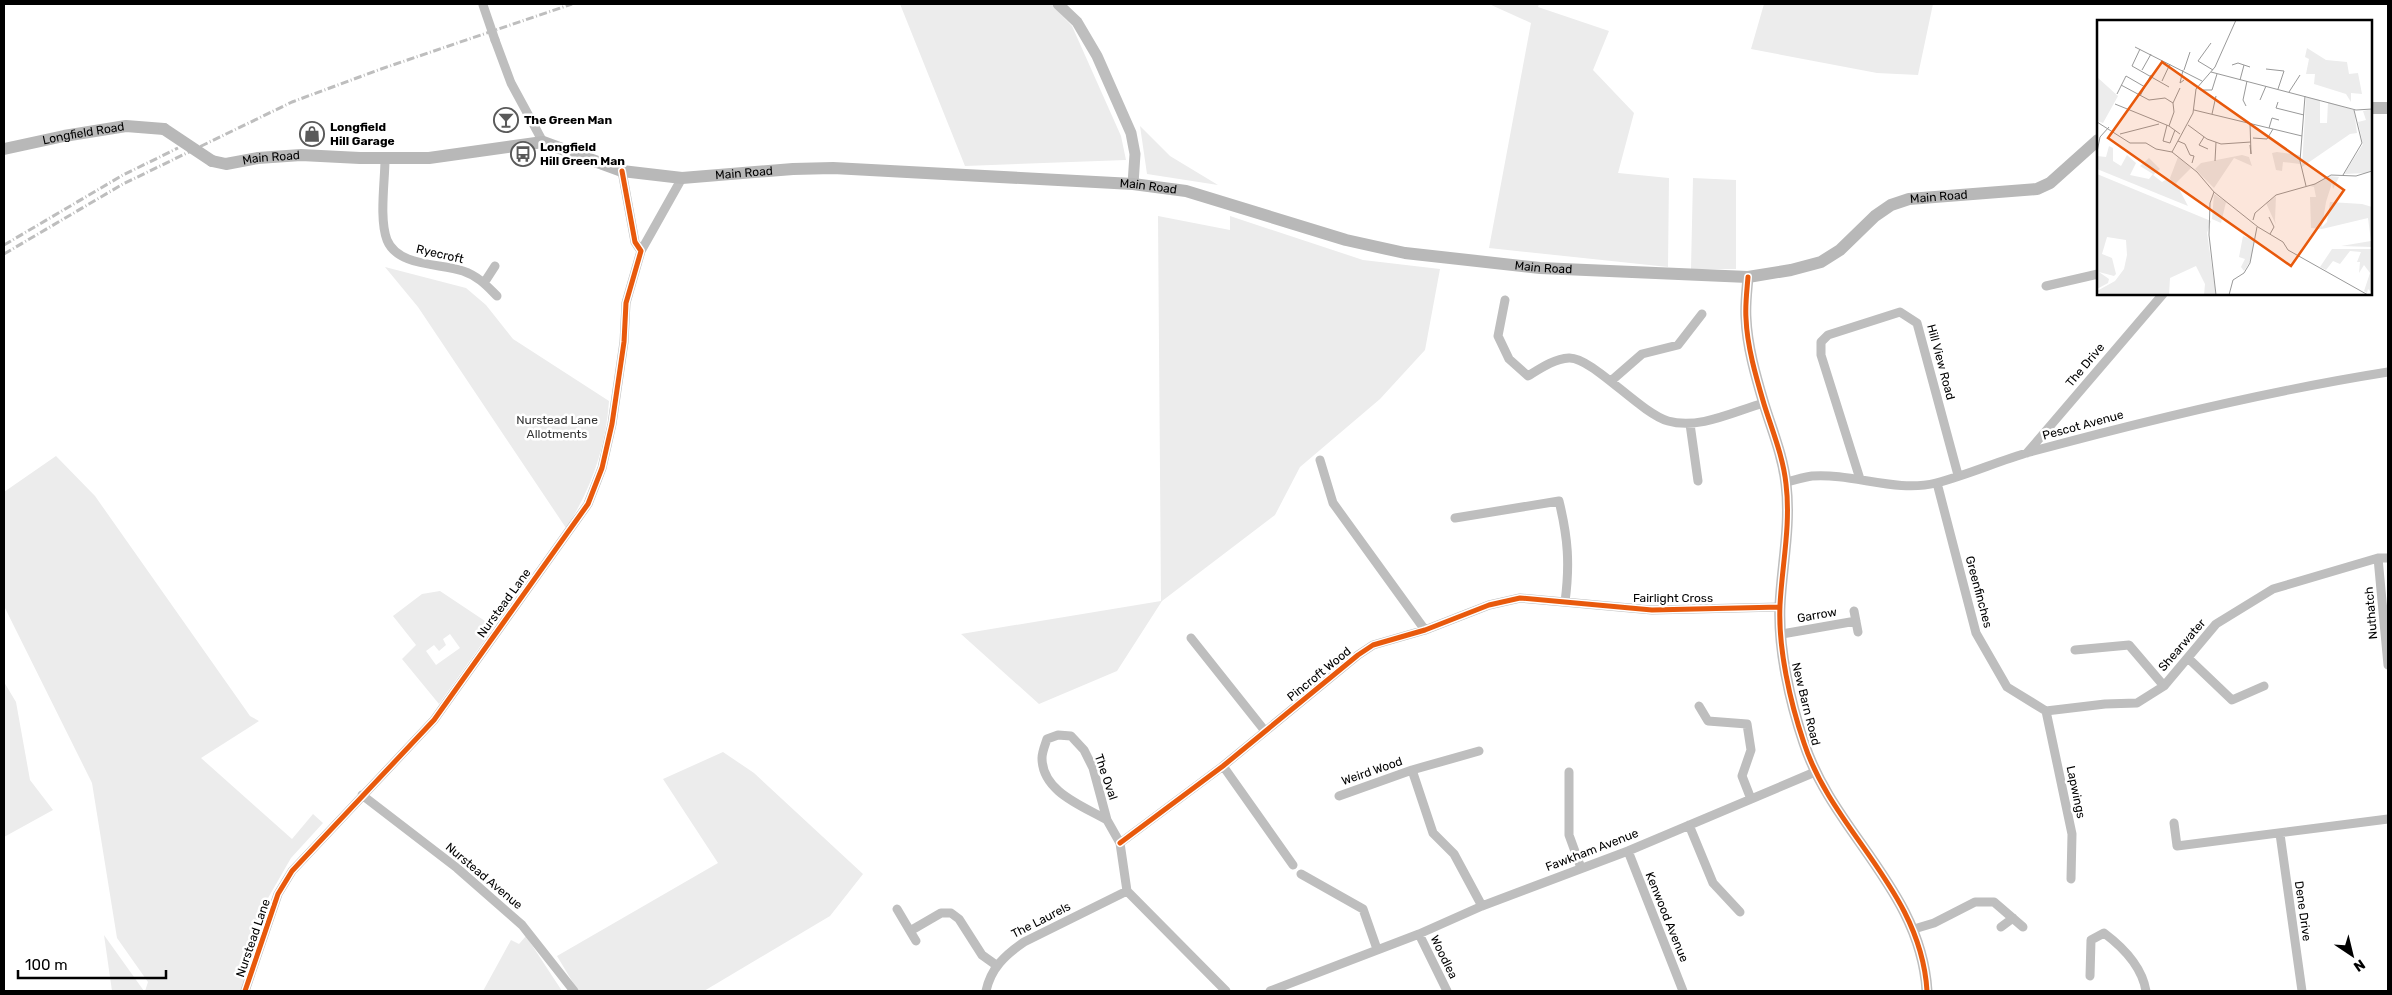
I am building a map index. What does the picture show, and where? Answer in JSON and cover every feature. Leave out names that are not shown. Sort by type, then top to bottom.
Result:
[{"type":"main road","points":[[2372,108],[2388,108]]},
{"type":"main road","name":"Longfield Road","points":[[4,149],[64,136],[126,126],[164,129]]},
{"type":"main road","name":"Main Road","points":[[164,129],[212,161],[226,164],[258,158],[301,155],[385,159],[447,156],[542,142],[622,171],[682,178],[793,169],[833,168],[1133,184],[1186,192],[1346,240],[1405,254],[1540,268],[1748,277],[1791,270],[1821,262],[1840,250],[1875,216],[1891,205],[1909,199],[1927,196],[2025,192],[2037,189],[2050,183],[2097,141]]},
{"type":"street","points":[[483,4],[510,83],[542,142]]},
{"type":"street","points":[[1058,4],[1077,22],[1097,56],[1131,133],[1135,154],[1133,184]]},
{"type":"street","name":"Ryecroft","points":[[385,159],[384,218],[387,241],[407,259],[463,271],[484,283],[497,296]]},
{"type":"street","points":[[622,171],[627,187],[634,242],[641,250]]},
{"type":"street","name":"Nurstead Lane","points":[[246,991],[278,894],[292,871],[434,720],[588,504],[602,468],[612,424],[624,342],[626,303],[641,250],[682,178]]},
{"type":"street","points":[[484,283],[495,266]]},
{"type":"street","points":[[2046,286],[2097,274]]},
{"type":"street","name":"New Barn Road","points":[[1748,277],[1746,319],[1754,366],[1778,447],[1786,482],[1789,509],[1780,607],[1785,672],[1803,742],[1815,772],[1895,895],[1914,929],[1926,970],[1927,991]]},
{"type":"street","name":"The Drive","points":[[2027,453],[2162,295]]},
{"type":"street","points":[[1505,300],[1498,336],[1509,359],[1528,376],[1556,361],[1572,358],[1611,381],[1646,410],[1668,421],[1690,424],[1764,403]]},
{"type":"street","name":"Hill View Road","points":[[1860,479],[1822,355],[1821,342],[1828,335],[1900,312],[1917,323],[1958,475]]},
{"type":"street","points":[[1611,381],[1642,354],[1678,344],[1702,314]]},
{"type":"street","name":"Pescot Avenue","points":[[1786,482],[1812,476],[1860,479],[1916,487],[1937,483],[2027,453],[2130,426],[2229,403],[2388,372]]},
{"type":"street","points":[[1690,424],[1698,481]]},
{"type":"street","points":[[1320,460],[1333,503],[1425,630]]},
{"type":"street","name":"Greenfinches","points":[[1937,483],[1976,633],[2007,687],[2046,712]]},
{"type":"street","points":[[1455,518],[1559,501],[1567,533],[1569,559],[1565,602]]},
{"type":"street","name":"Shearwater","points":[[2046,712],[2105,704],[2136,703],[2164,686],[2216,624],[2273,589],[2378,558],[2388,558]]},
{"type":"street","name":"Nuthatch","points":[[2378,558],[2388,665]]},
{"type":"street","name":"Pincroft Wood","points":[[1120,843],[1223,766],[1358,655],[1373,645],[1425,630],[1489,605],[1520,598],[1565,602]]},
{"type":"street","name":"Fairlight Cross","points":[[1565,602],[1652,610],[1780,607]]},
{"type":"street","name":"Garrow","points":[[1854,611],[1858,632]]},
{"type":"street","name":"Garrow","points":[[1782,634],[1856,621]]},
{"type":"street","points":[[1191,638],[1265,732]]},
{"type":"street","points":[[2074,650],[2129,645],[2164,686]]},
{"type":"street","points":[[2188,658],[2232,700],[2264,686]]},
{"type":"street","points":[[1699,706],[1708,721],[1747,724],[1751,750],[1742,776],[1751,799]]},
{"type":"street","name":"Lapwings","points":[[2046,712],[2072,834],[2071,879]]},
{"type":"street","name":"The Oval","points":[[1107,820],[1059,793],[1047,778],[1042,758],[1047,739],[1058,735],[1071,736],[1084,750],[1093,768],[1107,820],[1120,843],[1127,891]]},
{"type":"street","name":"Weird Wood","points":[[1339,796],[1412,770],[1479,751]]},
{"type":"street","points":[[1223,766],[1293,865]]},
{"type":"street","name":"Weird Wood","points":[[1412,770],[1433,833],[1454,854],[1482,906]]},
{"type":"street","points":[[1569,772],[1569,835],[1581,868]]},
{"type":"street","name":"Fawkham Avenue","points":[[1270,991],[1419,934],[1482,906],[1628,851],[1815,772]]},
{"type":"street","name":"Nurstead Avenue","points":[[362,795],[457,868],[522,925],[574,991]]},
{"type":"street","points":[[2174,823],[2177,846],[2388,819]]},
{"type":"street","points":[[1689,825],[1713,884],[1740,912]]},
{"type":"street","name":"Dene Drive","points":[[2280,834],[2302,991]]},
{"type":"street","name":"Kenwood Avenue","points":[[1628,851],[1683,991]]},
{"type":"street","points":[[1301,874],[1363,909],[1377,949]]},
{"type":"street","points":[[1127,891],[1226,991]]},
{"type":"street","name":"The Laurels","points":[[986,991],[996,966],[1009,952],[1024,942],[1127,891]]},
{"type":"street","points":[[1914,929],[1934,922],[1974,902],[1994,902],[2022,927]]},
{"type":"street","points":[[897,909],[916,941]]},
{"type":"street","points":[[910,931],[941,913],[951,913],[960,919],[982,955],[996,966]]},
{"type":"street","points":[[2001,927],[2013,918]]},
{"type":"street","name":"Woodlea","points":[[1419,934],[1447,991]]},
{"type":"street","points":[[2090,976],[2091,940],[2104,934],[2114,941],[2144,977],[2146,991]]},
{"type":"green space","points":[[900,4],[1051,4],[1072,26],[1121,136],[1126,160],[965,166]]},
{"type":"green space","points":[[1489,4],[1539,4],[1538,7],[1609,31],[1593,70],[1634,113],[1618,173],[1669,178],[1668,267],[1489,248],[1531,23]]},
{"type":"green space","points":[[1764,4],[1933,4],[1918,75],[1877,73],[1751,49]]},
{"type":"green space","points":[[1140,126],[1170,156],[1218,185],[1147,174]]},
{"type":"green space","points":[[1693,178],[1736,180],[1736,269],[1691,269]]},
{"type":"green space","points":[[1158,216],[1230,230],[1230,216],[1363,260],[1440,269],[1425,350],[1380,399],[1300,467],[1275,515],[1162,601],[1117,671],[1039,704],[961,634],[1161,601]]},
{"type":"green space","name":"Nurstead Lane Allotments","points":[[385,267],[466,288],[486,305],[513,339],[609,401],[605,435],[596,468],[583,499],[566,528],[418,307]]},
{"type":"green space","points":[[56,456],[95,496],[250,716],[259,721],[201,758],[292,839],[313,814],[323,823],[291,858],[264,905],[242,991],[145,991],[148,982],[117,938],[92,783],[4,606],[4,492]]},
{"type":"green space","points":[[440,591],[494,627],[439,704],[402,659],[416,645],[393,616],[422,594]],"holes":[[[450,634],[460,648],[436,665],[426,651],[434,645],[439,651],[446,645],[443,639]]]},
{"type":"green space","points":[[4,682],[16,702],[30,780],[53,810],[4,837]]},
{"type":"green space","points":[[723,752],[754,773],[863,874],[830,916],[704,991],[578,991],[557,956],[718,863],[663,779]]},
{"type":"green space","points":[[104,935],[144,991],[112,991]]},
{"type":"green space","points":[[526,936],[562,991],[483,991],[511,940],[519,944]]},
{"type":"railway","points":[[4,254],[123,184],[292,102],[381,69],[572,4]]},
{"type":"railway","points":[[4,245],[123,175],[178,148]]},
{"type":"cycle path","points":[[245,991],[278,894],[292,871],[434,720],[588,504],[602,468],[612,424],[624,342],[626,303],[641,251],[635,242],[622,171]]},
{"type":"cycle path","points":[[1748,277],[1746,313],[1750,350],[1785,474],[1787,530],[1780,622],[1783,657],[1794,710],[1804,743],[1817,775],[1893,892],[1909,922],[1921,955],[1927,991]]},
{"type":"cycle path","points":[[1120,843],[1223,766],[1358,655],[1373,645],[1425,630],[1489,605],[1520,598],[1652,610],[1780,607]]},
{"type":"place","name":"The Green Man","points":[[506,120]]},
{"type":"place","name":"Longfield Hill Garage","points":[[312,134]]},
{"type":"place","name":"Longfield Hill Green Man","points":[[523,154]]}]
